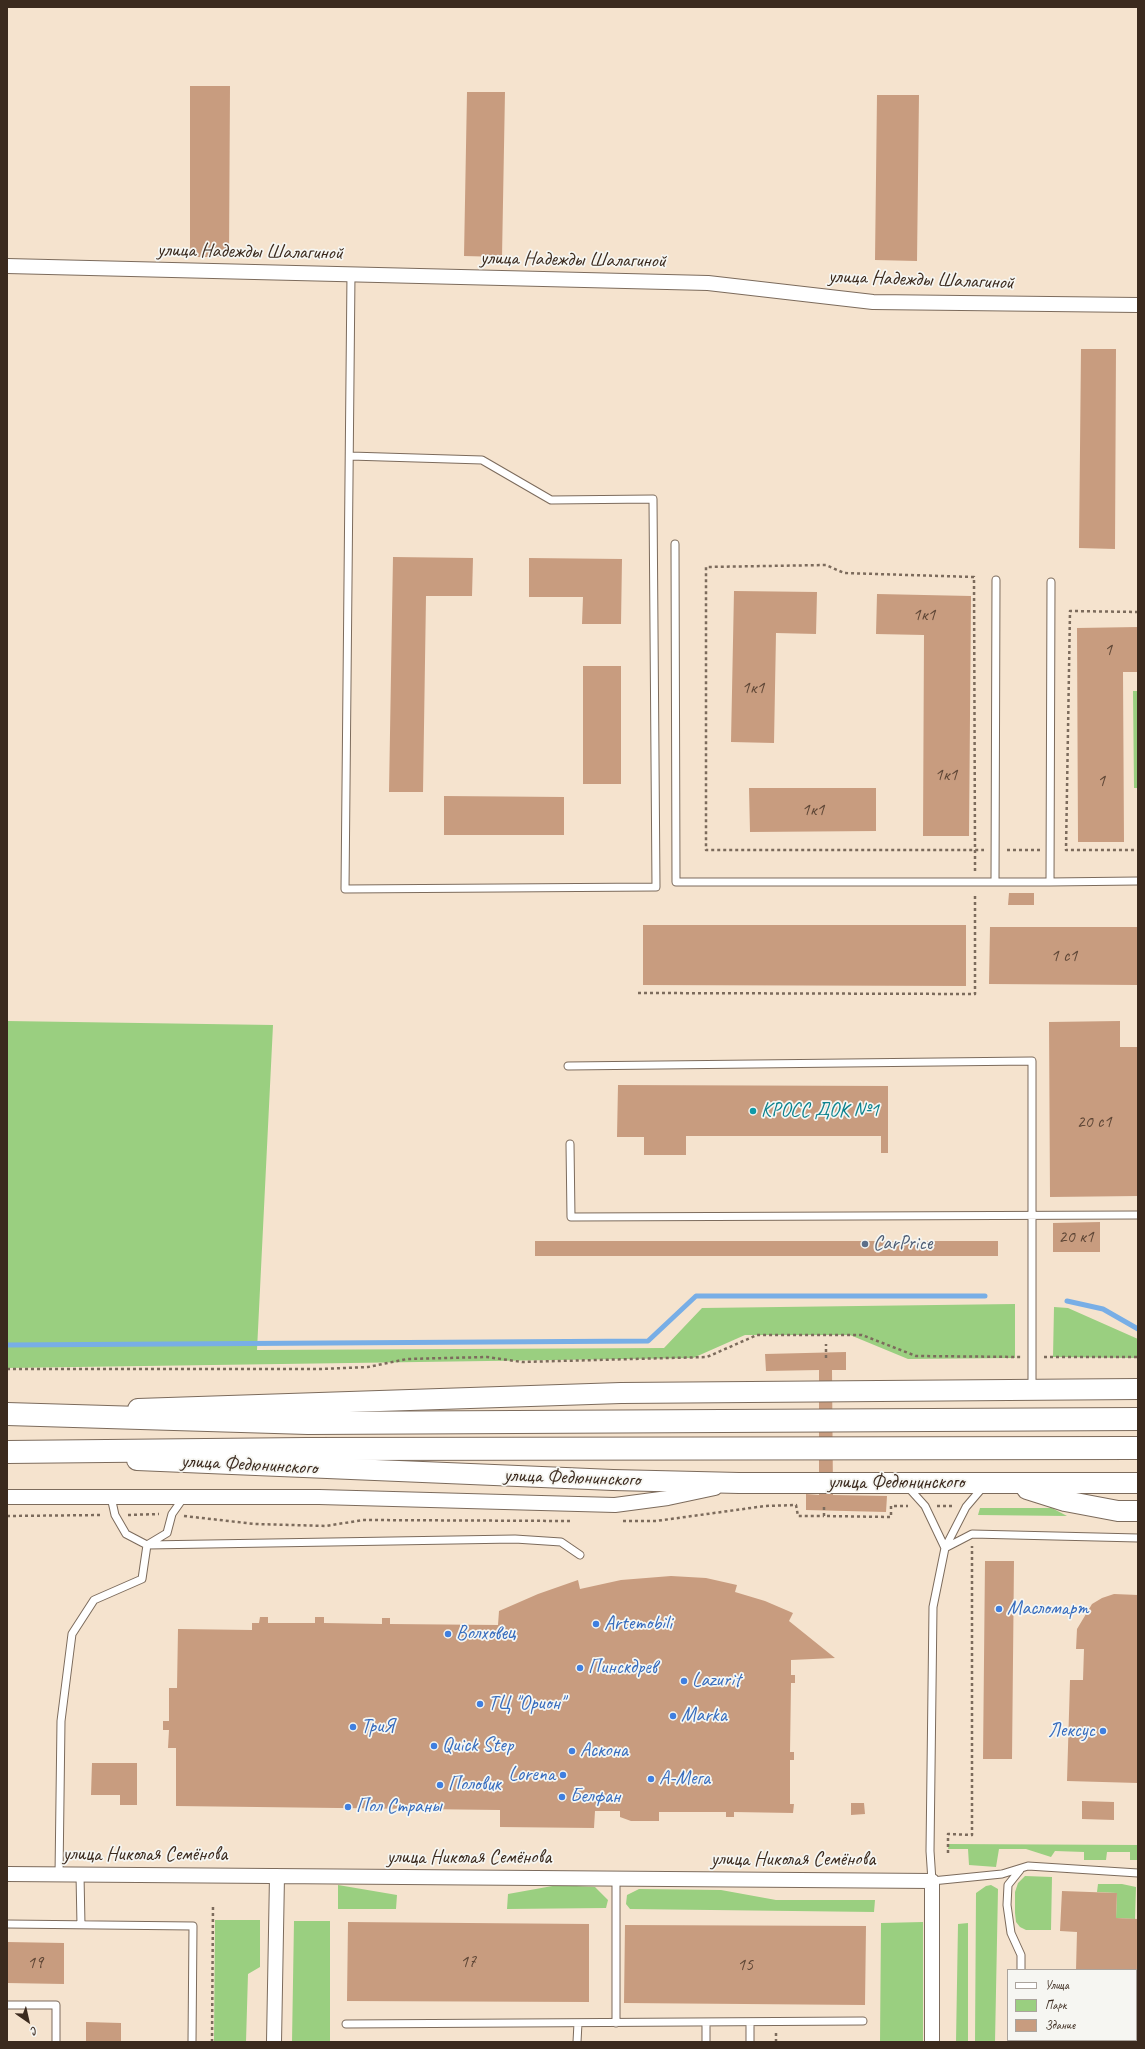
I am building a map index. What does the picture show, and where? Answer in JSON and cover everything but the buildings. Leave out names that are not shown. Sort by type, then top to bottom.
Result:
[{"type":"highway","points":[[7,1413],[308,1423],[1138,1419]]},
{"type":"highway","name":"улица Федюнинского","points":[[7,1453],[306,1449],[1138,1448]]},
{"type":"main road","points":[[7,1413],[621,1393],[1138,1389]]},
{"type":"main road","name":"улица Федюнинского","points":[[7,1453],[306,1468],[613,1480],[739,1483],[1138,1483]]},
{"type":"main road","points":[[1010,1483],[1065,1501],[1118,1511],[1138,1511]]},
{"type":"street","name":"улица Надежды Шалагиной","points":[[7,266],[708,283],[873,302],[1138,305]]},
{"type":"street","points":[[7,1497],[319,1497],[615,1505],[668,1498],[739,1483]]},
{"type":"street","name":"улица Николая Семёнова","points":[[7,1874],[932,1881]]},
{"type":"street","points":[[274,2042],[276,1876]]},
{"type":"street","points":[[932,1881],[932,2042]]},
{"type":"lane","points":[[350,456],[482,460],[551,500],[653,499],[656,887],[345,889],[351,274]]},
{"type":"lane","points":[[675,544],[676,882],[1138,881]]},
{"type":"lane","points":[[995,882],[996,580]]},
{"type":"lane","points":[[1050,882],[1051,582]]},
{"type":"lane","points":[[568,1066],[1032,1061],[1032,1389]]},
{"type":"lane","points":[[570,1144],[571,1217],[1138,1215]]},
{"type":"lane","points":[[904,1483],[925,1506],[945,1548]]},
{"type":"lane","points":[[986,1484],[966,1507],[945,1548],[933,1607],[932,1881],[983,1877],[1020,1870],[1028,1866],[1138,1873]]},
{"type":"lane","points":[[59,1875],[61,1721],[72,1634],[94,1600],[142,1579],[147,1545],[167,1532],[172,1514],[184,1496]]},
{"type":"lane","points":[[111,1497],[115,1515],[126,1534],[147,1545],[515,1539],[561,1542],[580,1554]]},
{"type":"lane","points":[[945,1548],[972,1534],[1138,1538]]},
{"type":"lane","points":[[1020,1870],[1008,1885],[1007,1905],[1011,1933],[1021,1955],[1022,1969]]},
{"type":"lane","points":[[80,1875],[81,1925]]},
{"type":"lane","points":[[616,1879],[616,2023]]},
{"type":"lane","points":[[7,1924],[193,1926],[192,2042]]},
{"type":"lane","points":[[7,2005],[56,2005],[56,2042]]},
{"type":"lane","points":[[346,2024],[863,2021]]},
{"type":"lane","points":[[706,2022],[706,2042]]},
{"type":"lane","points":[[750,2022],[750,2042]]},
{"type":"lane","points":[[578,2023],[578,2042]]},
{"type":"path","points":[[974,577],[844,573],[826,565],[706,567],[706,850],[1138,850]]},
{"type":"path","points":[[1066,850],[1070,611],[1138,612]]},
{"type":"path","points":[[7,1369],[321,1369],[368,1367],[407,1359],[487,1357],[522,1362],[707,1357],[756,1335],[862,1335],[916,1356],[1138,1357]]},
{"type":"path","points":[[826,1344],[826,1358]]},
{"type":"path","points":[[616,1521],[656,1521],[765,1506],[796,1504],[798,1516],[891,1517],[891,1506],[966,1507]]},
{"type":"path","points":[[824,1507],[824,1516]]},
{"type":"path","points":[[7,1516],[172,1514],[255,1524],[326,1526],[363,1520],[577,1521]]},
{"type":"path","points":[[948,1852],[948,1834],[972,1835],[972,1534]]},
{"type":"path","points":[[212,2042],[213,1905]]},
{"type":"green space","points":[[1133,691],[1138,691],[1138,788],[1134,788]]},
{"type":"green space","points":[[7,1021],[273,1025],[257,1350],[664,1348],[702,1308],[1015,1304],[1015,1358],[908,1359],[850,1335],[745,1335],[693,1358],[7,1368]]},
{"type":"green space","points":[[1054,1307],[1068,1308],[1138,1339],[1138,1358],[1053,1357]]},
{"type":"green space","points":[[980,1508],[1052,1508],[1067,1516],[978,1515]]},
{"type":"green space","points":[[949,1844],[1138,1845],[1138,1860],[1130,1860],[1130,1852],[1107,1852],[1106,1860],[1084,1860],[1084,1852],[1055,1851],[1051,1857],[1026,1849],[999,1849],[996,1867],[969,1865],[968,1849],[948,1849]]},
{"type":"green space","points":[[1025,1876],[1052,1877],[1051,1930],[1026,1930],[1020,1927],[1016,1922],[1015,1892],[1018,1883]]},
{"type":"green space","points":[[1098,1884],[1122,1884],[1136,1887],[1135,1919],[1116,1918],[1117,1893],[1097,1892]]},
{"type":"green space","points":[[338,1885],[397,1895],[396,1909],[338,1909]]},
{"type":"green space","points":[[558,1885],[595,1887],[608,1900],[606,1908],[507,1909],[508,1894]]},
{"type":"green space","points":[[991,1885],[998,1889],[995,2042],[975,2042],[976,1893],[986,1886]]},
{"type":"green space","points":[[639,1889],[721,1890],[776,1900],[875,1900],[874,1912],[630,1909],[626,1904],[627,1895]]},
{"type":"green space","points":[[215,1920],[260,1920],[260,1967],[248,1974],[246,2042],[214,2042]]},
{"type":"green space","points":[[294,1921],[330,1921],[330,2042],[292,2042]]},
{"type":"green space","points":[[923,1922],[923,2042],[880,2042],[881,1923]]},
{"type":"green space","points":[[968,1923],[968,2042],[956,2042],[958,1924]]},
{"type":"waterway","points":[[7,1345],[648,1341],[696,1296],[985,1296]]},
{"type":"waterway","points":[[1067,1301],[1103,1309],[1138,1329]]},
{"type":"place","name":"КРОСС ДОК №1","points":[[753,1111]]},
{"type":"place","name":"CarPrice","points":[[865,1244]]},
{"type":"place","name":"Масломарт","points":[[999,1609]]},
{"type":"place","name":"Artemobili","points":[[596,1624]]},
{"type":"place","name":"Волховец","points":[[448,1634]]},
{"type":"place","name":"Пинскдрев","points":[[580,1668]]},
{"type":"place","name":"Lazurit","points":[[684,1681]]},
{"type":"place","name":"ТЦ \"Орион\"","points":[[480,1704]]},
{"type":"place","name":"Marka","points":[[673,1716]]},
{"type":"place","name":"ТриЯ","points":[[353,1727]]},
{"type":"place","name":"Лексус","points":[[1103,1731]]},
{"type":"place","name":"Quick Step","points":[[434,1746]]},
{"type":"place","name":"Аскона","points":[[572,1751]]},
{"type":"place","name":"Lorena","points":[[563,1775]]},
{"type":"place","name":"А-Мега","points":[[651,1779]]},
{"type":"place","name":"Половик","points":[[440,1785]]},
{"type":"place","name":"Белфан","points":[[562,1797]]},
{"type":"place","name":"Пол Страны","points":[[348,1807]]}]
